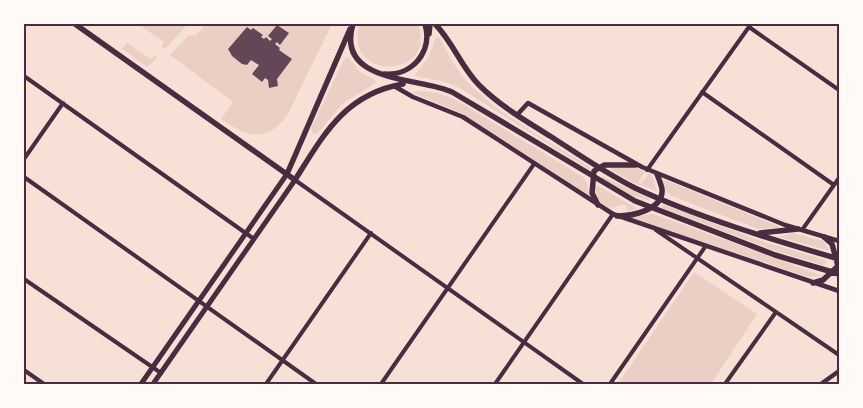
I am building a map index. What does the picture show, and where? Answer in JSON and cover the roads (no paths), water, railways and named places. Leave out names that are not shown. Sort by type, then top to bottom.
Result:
[{"type":"main road","points":[[75,24],[295,180]]},
{"type":"main road","points":[[141,384],[287,174],[353,24]]},
{"type":"main road","points":[[353,24],[351,39],[354,51],[361,62],[394,82],[432,85],[458,96],[592,178],[651,208],[775,255],[836,273]]},
{"type":"main road","points":[[425,24],[426,44]]},
{"type":"main road","points":[[153,384],[295,180],[322,137],[336,119],[356,102],[394,82],[418,61],[426,44],[430,24]]},
{"type":"main road","points":[[435,24],[445,35]]},
{"type":"main road","points":[[440,24],[460,61],[474,80],[518,115],[599,167],[634,187],[660,198],[752,232],[838,259]]},
{"type":"main road","points":[[377,72],[396,74],[408,69]]},
{"type":"main road","points":[[598,206],[592,195],[594,172],[606,164],[636,165]]},
{"type":"main road","points":[[615,215],[629,215],[651,208],[660,198],[662,189],[657,174]]},
{"type":"main road","points":[[752,232],[770,233],[800,230]]},
{"type":"main road","points":[[813,283],[836,273],[838,266],[838,259],[831,243],[824,237]]},
{"type":"street","points":[[647,170],[750,25],[839,90]]},
{"type":"street","points":[[24,76],[254,239]]},
{"type":"street","points":[[394,82],[413,97],[463,117],[598,206],[615,215],[839,292]]},
{"type":"street","points":[[702,92],[834,185]]},
{"type":"street","points":[[24,159],[63,103]]},
{"type":"street","points":[[518,115],[528,103],[647,170],[800,230],[839,241]]},
{"type":"street","points":[[381,384],[534,164]]},
{"type":"street","points":[[24,177],[316,384]]},
{"type":"street","points":[[800,230],[839,178]]},
{"type":"street","points":[[295,180],[583,384]]},
{"type":"street","points":[[495,384],[615,215]]},
{"type":"street","points":[[656,230],[839,356]]},
{"type":"street","points":[[266,384],[370,233]]},
{"type":"street","points":[[610,384],[705,246]]},
{"type":"street","points":[[24,279],[161,373]]},
{"type":"street","points":[[725,384],[776,312]]},
{"type":"street","points":[[24,370],[44,384]]},
{"type":"street","points":[[821,384],[839,371]]}]
